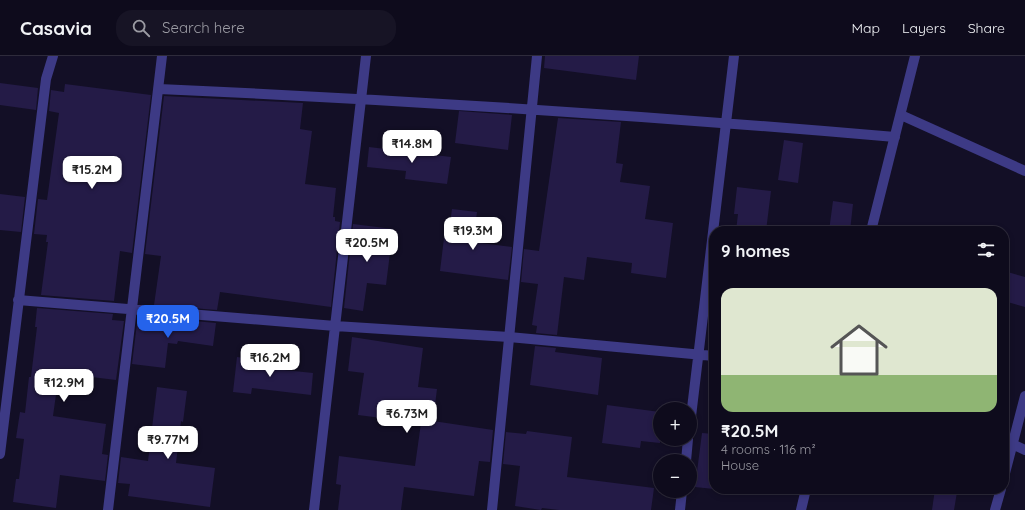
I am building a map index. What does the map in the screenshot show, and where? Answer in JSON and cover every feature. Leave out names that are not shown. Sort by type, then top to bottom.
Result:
[{"type":"street","points":[[0,454],[46,79],[53,56]]},
{"type":"street","points":[[108,510],[162,56]]},
{"type":"street","points":[[314,510],[366,56]]},
{"type":"street","points":[[492,510],[537,56]]},
{"type":"street","points":[[714,226],[734,56]]},
{"type":"street","points":[[873,226],[915,56]]},
{"type":"street","points":[[159,89],[361,98],[531,109],[895,137]]},
{"type":"street","points":[[901,115],[1025,172]]},
{"type":"street","points":[[693,402],[709,263]]},
{"type":"street","points":[[18,300],[335,326],[509,337],[709,355]]},
{"type":"street","points":[[1009,439],[1025,396]]},
{"type":"street","points":[[1009,442],[1025,450]]},
{"type":"street","points":[[801,510],[805,494]]},
{"type":"street","points":[[995,510],[1000,494]]},
{"type":"street","points":[[680,510],[681,498]]},
{"type":"building","points":[[545,56],[639,56],[636,80],[544,68]]},
{"type":"building","points":[[0,83],[38,88],[36,110],[0,105]]},
{"type":"building","points":[[65,84],[151,95],[132,253],[120,251],[114,301],[41,295],[48,242],[46,242],[47,235],[34,234],[38,199],[47,200],[59,113],[49,111],[51,90],[64,92]]},
{"type":"building","points":[[164,96],[303,103],[300,129],[312,131],[305,184],[336,188],[333,217],[335,217],[335,221],[340,222],[331,307],[220,292],[217,310],[154,305],[161,256],[145,254]]},
{"type":"building","points":[[459,111],[512,115],[508,150],[455,143]]},
{"type":"building","points":[[558,118],[621,122],[616,163],[623,164],[620,182],[650,186],[645,219],[673,223],[666,278],[631,273],[632,263],[587,257],[584,280],[564,277],[557,335],[536,333],[537,326],[532,325],[538,284],[521,282],[524,249],[539,251]]},
{"type":"building","points":[[784,140],[803,143],[798,183],[778,180]]},
{"type":"building","points":[[369,147],[451,157],[447,184],[405,179],[406,171],[367,167]]},
{"type":"building","points":[[737,187],[771,191],[767,226],[737,226],[738,214],[734,214]]},
{"type":"building","points":[[0,194],[25,197],[21,232],[0,230]]},
{"type":"building","points":[[833,201],[853,204],[851,226],[830,226]]},
{"type":"building","points":[[452,209],[477,212],[473,242],[512,247],[508,280],[440,271],[444,238],[448,238]]},
{"type":"building","points":[[353,224],[393,229],[386,285],[367,283],[363,311],[344,308]]},
{"type":"building","points":[[1009,272],[1025,277],[1025,307],[1009,302]]},
{"type":"building","points":[[37,308],[113,314],[112,320],[124,321],[116,380],[59,373],[53,416],[106,424],[102,454],[108,455],[105,481],[60,475],[56,508],[13,502],[16,479],[19,479],[24,439],[16,438],[20,412],[25,413],[29,377],[31,377],[37,327],[35,327]]},
{"type":"building","points":[[151,317],[216,323],[213,346],[178,341],[177,344],[168,343],[165,368],[132,364],[137,323],[150,325]]},
{"type":"building","points":[[352,337],[423,348],[418,387],[437,389],[433,421],[493,430],[490,462],[479,461],[474,496],[404,487],[401,510],[338,510],[341,485],[336,484],[339,456],[415,466],[421,423],[358,415],[364,373],[348,371]]},
{"type":"building","points":[[535,346],[556,348],[555,352],[602,358],[598,395],[530,385]]},
{"type":"building","points":[[237,357],[285,364],[284,370],[313,373],[311,395],[252,388],[251,394],[233,392]]},
{"type":"building","points":[[157,387],[187,391],[183,422],[181,421],[176,463],[215,468],[210,507],[128,496],[130,484],[118,483],[121,457],[148,461]]},
{"type":"building","points":[[607,405],[653,411],[653,442],[641,441],[640,448],[602,443]]},
{"type":"building","points":[[527,431],[572,437],[567,477],[653,488],[651,510],[559,510],[542,508],[541,510],[515,506],[520,466],[503,464],[506,432],[526,434]]},
{"type":"building","points":[[702,433],[709,434],[709,488],[697,487],[697,472]]},
{"type":"building","points":[[934,494],[957,494],[954,510],[932,510]]}]
